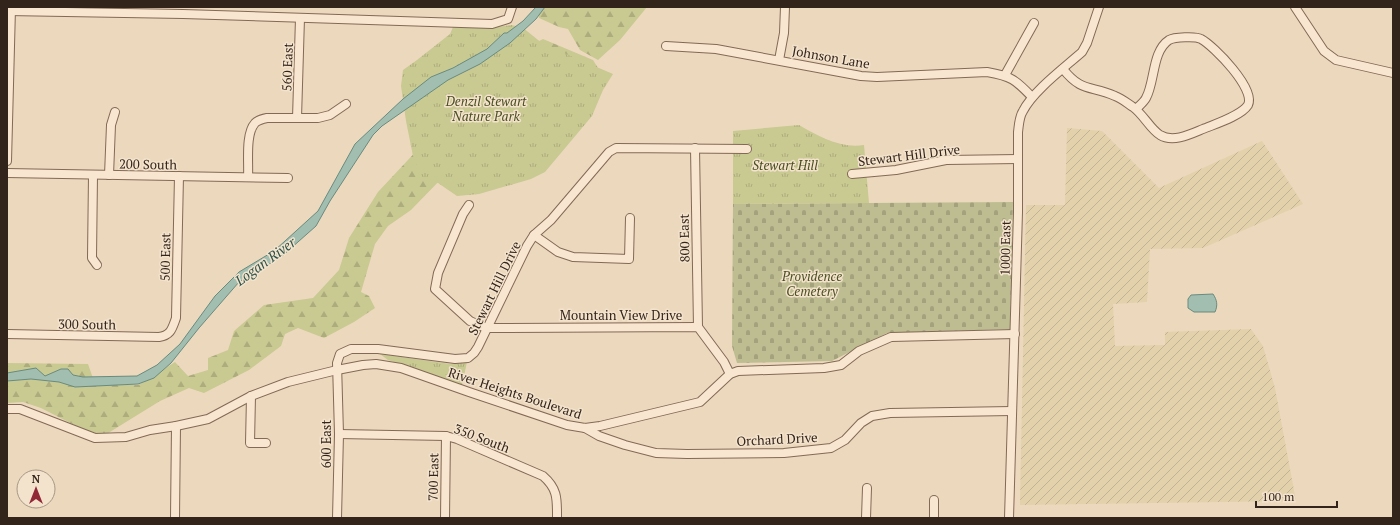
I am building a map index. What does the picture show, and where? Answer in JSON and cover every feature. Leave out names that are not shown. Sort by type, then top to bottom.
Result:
[{"type":"street","points":[[7,161],[9,10],[184,10],[300,18],[492,24],[508,19],[512,7]]},
{"type":"street","points":[[779,60],[784,33],[785,7]]},
{"type":"street","name":"1000 East","points":[[1009,518],[1015,334],[1019,122],[1022,112],[1032,97],[1082,52],[1088,43],[1099,7]]},
{"type":"street","points":[[1295,7],[1324,51],[1336,60],[1393,72]]},
{"type":"street","name":"560 East","points":[[297,118],[300,18]]},
{"type":"street","points":[[1005,75],[1034,23]]},
{"type":"street","points":[[1063,69],[1075,82],[1081,86],[1116,96],[1136,109],[1160,135],[1174,139],[1201,130],[1231,117],[1244,109],[1249,103],[1249,96],[1240,79],[1211,46],[1200,38],[1181,37],[1170,39],[1162,47],[1146,98],[1136,109]]},
{"type":"street","name":"Johnson Lane","points":[[666,46],[716,49],[860,76],[877,77],[987,72],[1005,75],[1020,85],[1032,97]]},
{"type":"street","points":[[248,177],[250,133],[255,124],[260,120],[267,118],[318,118],[330,115],[346,104]]},
{"type":"street","points":[[109,175],[111,125],[115,112]]},
{"type":"street","name":"Stewart Hill Drive","points":[[337,370],[337,363],[340,354],[351,349],[378,349],[455,359],[468,358],[474,353],[526,246],[534,235],[551,220],[609,152],[616,148],[747,148]]},
{"type":"street","name":"800 East","points":[[695,148],[698,327]]},
{"type":"street","name":"Stewart Hill Drive","points":[[852,174],[896,170],[946,160],[1018,159]]},
{"type":"street","name":"200 South","points":[[7,173],[288,178]]},
{"type":"street","points":[[93,175],[92,258],[97,265]]},
{"type":"street","name":"500 East","points":[[167,336],[173,328],[176,318],[179,176]]},
{"type":"street","points":[[469,205],[463,214],[438,273],[435,289],[470,321],[486,328]]},
{"type":"street","points":[[534,235],[558,252],[573,257],[629,259],[630,218]]},
{"type":"street","name":"Mountain View Drive","points":[[486,328],[698,327],[724,362],[730,374]]},
{"type":"street","name":"300 South","points":[[7,334],[167,336]]},
{"type":"street","points":[[730,374],[738,371],[824,368],[841,365],[859,351],[891,337],[1015,334]]},
{"type":"street","name":"River Heights Boulevard","points":[[7,409],[20,409],[95,438],[126,437],[150,430],[208,419],[251,396],[288,382],[337,370],[376,364],[396,367],[567,424],[585,428],[600,426],[700,402],[730,374]]},
{"type":"street","name":"600 East","points":[[337,370],[337,518]]},
{"type":"street","points":[[251,396],[250,443],[266,444]]},
{"type":"street","name":"Orchard Drive","points":[[585,428],[599,436],[656,453],[784,453],[831,448],[845,440],[861,423],[872,416],[884,414],[1012,411]]},
{"type":"street","points":[[175,518],[176,426]]},
{"type":"street","name":"350 South","points":[[338,434],[446,436],[457,439],[543,476],[550,482],[555,490],[557,498],[557,518]]},
{"type":"street","name":"700 East","points":[[445,518],[446,436]]},
{"type":"street","points":[[866,518],[867,488]]},
{"type":"street","points":[[934,500],[934,518]]},
{"type":"shaded area","points":[[1067,128],[1102,131],[1159,188],[1262,141],[1303,204],[1203,248],[1150,249],[1147,302],[1113,304],[1115,346],[1165,345],[1165,332],[1251,329],[1263,346],[1275,388],[1296,501],[1020,505],[1026,205],[1065,205]]},
{"type":"green space","points":[[539,7],[647,7],[620,40],[598,60],[580,50],[568,29],[559,27],[539,18]]},
{"type":"green space","name":"Denzil Stewart Nature Park","points":[[511,25],[522,27],[543,44],[613,74],[603,90],[592,116],[545,172],[531,179],[479,194],[457,196],[438,183],[424,182],[413,156],[406,121],[401,86],[403,70],[450,34],[453,27],[487,28]]},
{"type":"green space","points":[[543,39],[593,60],[603,76],[445,175],[411,210],[388,226],[375,244],[361,292],[369,296],[375,308],[354,322],[324,338],[298,328],[285,334],[281,346],[249,370],[204,393],[189,388],[160,401],[105,435],[86,431],[41,408],[23,402],[7,403],[7,363],[88,364],[95,384],[138,385],[175,362],[188,376],[208,370],[208,358],[228,350],[234,331],[264,305],[313,298],[339,270],[349,238],[378,192],[422,145],[514,54]]},
{"type":"green space","name":"Stewart Hill","points":[[799,125],[830,141],[855,146],[864,145],[869,203],[733,204],[733,131]]},
{"type":"green space","name":"Providence Cemetery","points":[[1013,202],[1010,329],[887,333],[832,361],[737,363],[732,346],[733,204]]},
{"type":"green space","points":[[380,354],[451,364],[467,362],[462,385],[388,360]]},
{"type":"water","name":"Logan River","points":[[536,7],[545,7],[536,19],[510,43],[480,64],[448,80],[382,126],[373,135],[330,201],[316,226],[281,257],[239,282],[171,363],[154,378],[138,384],[75,387],[59,382],[31,379],[7,381],[7,373],[36,368],[45,376],[61,369],[68,369],[73,375],[83,377],[137,376],[157,365],[180,344],[215,296],[239,272],[274,251],[318,211],[355,144],[403,99],[431,77],[453,68],[487,49],[504,33],[507,33],[523,21]]},
{"type":"water","points":[[1213,294],[1217,303],[1215,312],[1194,312],[1188,308],[1188,299],[1191,295]]}]
